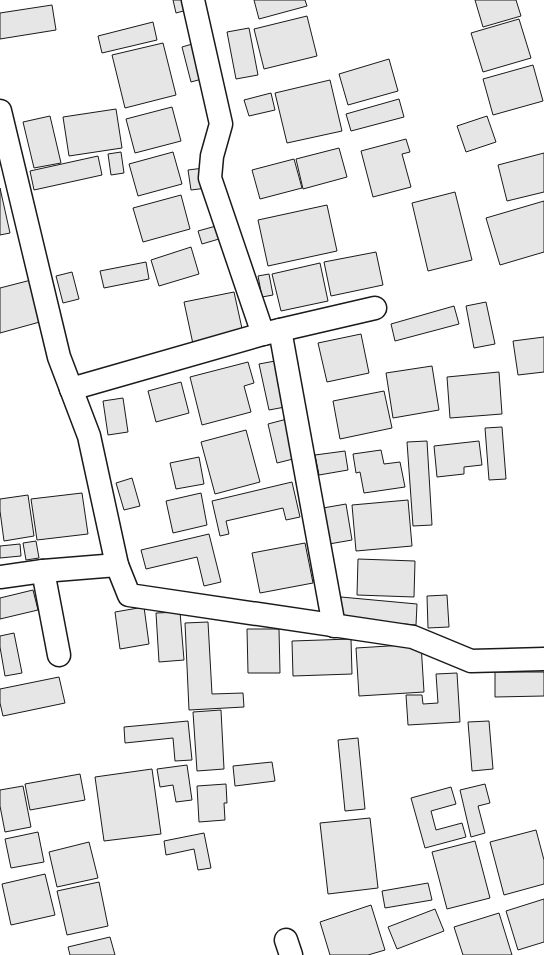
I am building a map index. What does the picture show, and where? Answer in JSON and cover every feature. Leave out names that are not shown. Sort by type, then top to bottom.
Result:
[{"type":"street","points":[[193,0],[221,124],[212,156],[210,178],[271,332],[334,626]]},
{"type":"street","points":[[0,111],[59,357],[89,436],[117,565],[129,595],[413,637],[471,661],[544,659]]},
{"type":"street","points":[[71,389],[271,332],[375,308]]},
{"type":"street","points":[[0,577],[43,571],[117,565]]},
{"type":"street","points":[[43,571],[59,655]]},
{"type":"building","points":[[173,0],[188,0],[191,9],[176,13]]},
{"type":"building","points":[[254,0],[305,0],[307,6],[259,19]]},
{"type":"building","points":[[475,0],[516,0],[521,16],[483,27]]},
{"type":"building","points":[[52,5],[56,30],[0,39],[0,13]]},
{"type":"building","points":[[307,16],[317,56],[264,69],[254,29]]},
{"type":"building","points":[[519,19],[531,58],[483,72],[471,33]]},
{"type":"building","points":[[153,22],[157,40],[102,53],[98,36]]},
{"type":"building","points":[[249,28],[258,75],[236,79],[227,32]]},
{"type":"building","points":[[199,42],[209,77],[191,82],[182,47]]},
{"type":"building","points":[[163,43],[176,95],[125,108],[112,55]]},
{"type":"building","points":[[389,59],[398,91],[348,105],[339,74]]},
{"type":"building","points":[[533,65],[543,101],[493,115],[483,79]]},
{"type":"building","points":[[330,80],[342,131],[287,143],[275,93]]},
{"type":"building","points":[[271,93],[275,110],[249,116],[244,100]]},
{"type":"building","points":[[399,99],[404,117],[351,131],[346,114]]},
{"type":"building","points":[[172,107],[181,141],[135,153],[126,119]]},
{"type":"building","points":[[116,109],[122,148],[69,156],[63,117]]},
{"type":"building","points":[[50,116],[61,163],[34,168],[23,122]]},
{"type":"building","points":[[487,116],[496,142],[466,152],[457,126]]},
{"type":"building","points":[[406,139],[410,152],[402,154],[411,187],[373,197],[361,151]]},
{"type":"building","points":[[339,148],[347,177],[303,189],[296,159]]},
{"type":"building","points":[[121,152],[124,173],[111,175],[108,154]]},
{"type":"building","points":[[173,152],[182,184],[138,196],[129,164]]},
{"type":"building","points":[[544,153],[544,192],[507,201],[498,165]]},
{"type":"building","points":[[98,156],[102,175],[34,190],[30,171]]},
{"type":"building","points":[[294,159],[302,188],[260,199],[252,170]]},
{"type":"building","points":[[204,168],[207,188],[191,190],[188,170]]},
{"type":"building","points":[[0,188],[10,233],[0,235]]},
{"type":"building","points":[[455,192],[472,260],[428,271],[412,203]]},
{"type":"building","points":[[181,195],[190,229],[143,242],[133,208]]},
{"type":"building","points":[[544,201],[544,252],[500,265],[486,218]]},
{"type":"building","points":[[327,205],[337,251],[268,266],[258,220]]},
{"type":"building","points":[[216,226],[219,239],[202,244],[198,231]]},
{"type":"building","points":[[191,247],[199,274],[159,286],[151,260]]},
{"type":"building","points":[[376,252],[383,285],[331,296],[324,262]]},
{"type":"building","points":[[146,262],[149,279],[104,288],[100,271]]},
{"type":"building","points":[[320,263],[328,301],[281,311],[272,274]]},
{"type":"building","points":[[72,272],[79,299],[63,303],[56,276]]},
{"type":"building","points":[[269,274],[273,295],[262,297],[258,276]]},
{"type":"building","points":[[35,279],[47,320],[0,333],[0,288]]},
{"type":"building","points":[[234,292],[243,333],[193,344],[184,302]]},
{"type":"building","points":[[486,302],[495,344],[474,348],[466,306]]},
{"type":"building","points":[[454,306],[459,324],[395,341],[391,324]]},
{"type":"building","points":[[361,334],[369,373],[327,382],[318,343]]},
{"type":"building","points":[[544,337],[544,372],[518,375],[513,341]]},
{"type":"building","points":[[275,361],[285,407],[269,410],[259,364]]},
{"type":"building","points":[[248,362],[254,383],[244,386],[251,412],[202,425],[190,377]]},
{"type":"building","points":[[432,366],[439,410],[393,418],[386,373]]},
{"type":"building","points":[[499,372],[502,414],[450,418],[447,377]]},
{"type":"building","points":[[181,382],[189,413],[156,422],[148,391]]},
{"type":"building","points":[[384,391],[392,428],[340,439],[333,401]]},
{"type":"building","points":[[123,398],[128,432],[108,435],[103,401]]},
{"type":"building","points":[[287,419],[297,458],[277,463],[268,424]]},
{"type":"building","points":[[502,427],[506,479],[489,480],[485,428]]},
{"type":"building","points":[[246,430],[260,482],[215,494],[201,442]]},
{"type":"building","points":[[427,441],[432,525],[413,526],[407,442]]},
{"type":"building","points":[[479,441],[482,465],[464,467],[464,474],[437,477],[434,446]]},
{"type":"building","points":[[381,450],[384,464],[400,462],[405,487],[364,493],[360,472],[356,473],[353,454]]},
{"type":"building","points":[[345,451],[348,470],[319,475],[315,455]]},
{"type":"building","points":[[199,457],[204,484],[176,489],[170,463]]},
{"type":"building","points":[[132,478],[140,506],[124,510],[116,483]]},
{"type":"building","points":[[292,482],[300,517],[286,520],[283,508],[226,521],[229,534],[220,536],[212,501]]},
{"type":"building","points":[[82,493],[88,534],[37,540],[31,499]]},
{"type":"building","points":[[201,493],[207,525],[173,533],[166,501]]},
{"type":"building","points":[[28,495],[34,536],[4,541],[0,499]]},
{"type":"building","points":[[408,500],[412,546],[356,551],[352,505]]},
{"type":"building","points":[[346,504],[352,540],[329,544],[323,508]]},
{"type":"building","points":[[209,534],[221,582],[204,586],[197,557],[146,569],[141,550]]},
{"type":"building","points":[[36,541],[39,558],[26,560],[23,543]]},
{"type":"building","points":[[305,543],[313,583],[260,593],[252,553]]},
{"type":"building","points":[[20,544],[21,556],[0,558],[0,546]]},
{"type":"building","points":[[358,559],[415,561],[414,597],[357,595]]},
{"type":"building","points":[[33,590],[38,610],[0,619],[0,598]]},
{"type":"building","points":[[447,595],[449,627],[428,628],[427,596]]},
{"type":"building","points":[[341,597],[417,604],[416,625],[339,618]]},
{"type":"building","points":[[144,607],[149,644],[120,649],[115,612]]},
{"type":"building","points":[[180,612],[184,660],[159,662],[156,613]]},
{"type":"building","points":[[208,622],[212,694],[243,693],[244,707],[189,710],[185,623]]},
{"type":"building","points":[[247,629],[279,629],[280,673],[248,673]]},
{"type":"building","points":[[14,633],[22,673],[5,676],[0,636]]},
{"type":"building","points":[[351,639],[352,674],[293,676],[292,641]]},
{"type":"building","points":[[421,644],[424,692],[359,696],[356,648]]},
{"type":"building","points":[[495,672],[544,672],[544,696],[495,697]]},
{"type":"building","points":[[457,673],[460,722],[408,725],[406,695],[422,695],[423,704],[438,703],[436,674]]},
{"type":"building","points":[[59,677],[65,703],[3,716],[0,703],[0,689]]},
{"type":"building","points":[[221,710],[224,769],[197,771],[193,712]]},
{"type":"building","points":[[188,721],[192,760],[175,761],[173,738],[125,743],[124,727]]},
{"type":"building","points":[[489,721],[493,769],[472,771],[468,722]]},
{"type":"building","points":[[358,738],[365,809],[345,811],[338,740]]},
{"type":"building","points":[[272,762],[275,781],[235,786],[233,766]]},
{"type":"building","points":[[187,765],[192,800],[176,802],[173,785],[160,787],[157,769]]},
{"type":"building","points":[[152,769],[161,834],[104,841],[95,777]]},
{"type":"building","points":[[80,774],[85,800],[30,810],[25,784]]},
{"type":"building","points":[[226,784],[227,803],[224,803],[225,820],[199,822],[197,786]]},
{"type":"building","points":[[485,784],[490,803],[478,806],[485,833],[471,837],[460,790]]},
{"type":"building","points":[[23,786],[31,827],[5,832],[0,806],[0,790]]},
{"type":"building","points":[[451,787],[456,804],[431,811],[436,830],[462,823],[466,837],[425,848],[411,798]]},
{"type":"building","points":[[370,818],[378,888],[328,894],[320,823]]},
{"type":"building","points":[[536,830],[544,860],[544,884],[504,895],[490,842]]},
{"type":"building","points":[[38,832],[44,862],[11,868],[5,839]]},
{"type":"building","points":[[204,833],[211,868],[198,870],[194,849],[166,855],[164,841]]},
{"type":"building","points":[[475,841],[490,898],[447,909],[432,852]]},
{"type":"building","points":[[89,842],[98,878],[57,887],[49,852]]},
{"type":"building","points":[[45,874],[55,915],[11,925],[2,884]]},
{"type":"building","points":[[99,882],[108,926],[67,935],[57,891]]},
{"type":"building","points":[[428,883],[432,900],[385,908],[382,891]]},
{"type":"building","points":[[544,899],[544,942],[518,950],[506,911]]},
{"type":"building","points":[[371,905],[385,950],[368,955],[330,955],[320,922]]},
{"type":"building","points":[[435,909],[444,931],[397,949],[388,927]]},
{"type":"building","points":[[499,913],[512,955],[463,955],[454,927]]},
{"type":"building","points":[[110,937],[115,955],[70,955],[68,947]]}]
